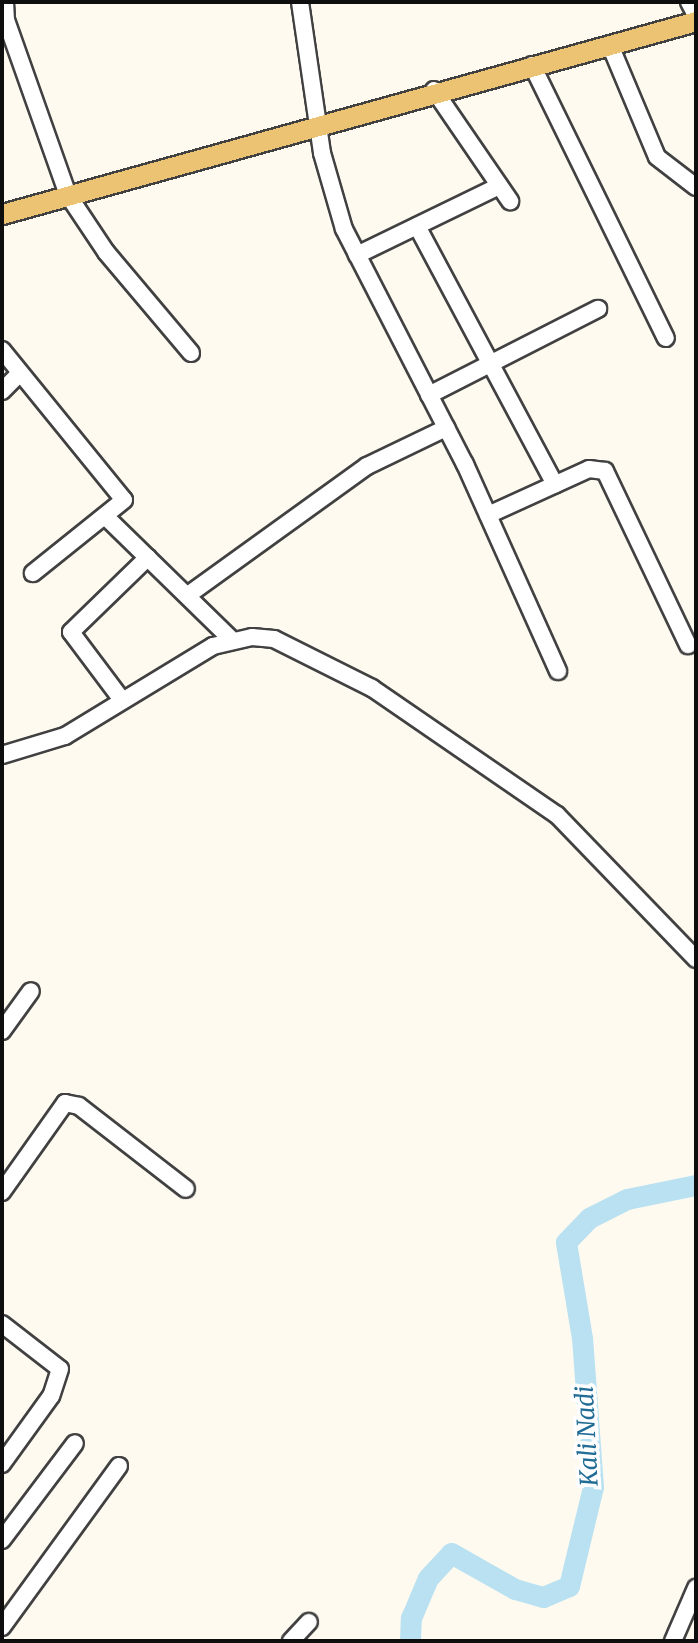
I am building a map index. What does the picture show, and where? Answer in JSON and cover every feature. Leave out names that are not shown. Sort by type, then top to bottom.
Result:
[{"type":"main road","points":[[2,214],[318,122],[696,21]]},
{"type":"street","points":[[5,2],[4,18],[68,195],[114,263],[191,353]]},
{"type":"street","points":[[300,2],[318,122],[333,196],[357,255],[446,428],[558,671]]},
{"type":"street","points":[[688,2],[696,15]]},
{"type":"street","points":[[610,45],[657,157],[696,187]]},
{"type":"street","points":[[532,65],[666,338]]},
{"type":"street","points":[[434,90],[510,201]]},
{"type":"street","points":[[357,255],[499,186]]},
{"type":"street","points":[[417,226],[495,362],[555,484]]},
{"type":"street","points":[[429,395],[598,309]]},
{"type":"street","points":[[2,350],[123,496],[123,505],[33,573]]},
{"type":"street","points":[[2,391],[20,373]]},
{"type":"street","points":[[188,595],[367,466],[446,428]]},
{"type":"street","points":[[488,515],[589,469],[605,471],[688,645]]},
{"type":"street","points":[[107,518],[232,640]]},
{"type":"street","points":[[121,700],[71,632],[148,556]]},
{"type":"street","points":[[3,754],[43,746],[187,659],[232,640],[262,637],[320,658],[450,741],[567,824],[696,959]]},
{"type":"street","points":[[2,1031],[32,991]]},
{"type":"street","points":[[2,1192],[65,1103],[79,1106],[186,1189]]},
{"type":"street","points":[[2,1324],[60,1369],[51,1396],[2,1464]]},
{"type":"street","points":[[2,1540],[75,1443]]},
{"type":"street","points":[[2,1627],[120,1466]]},
{"type":"street","points":[[673,1641],[696,1588]]},
{"type":"street","points":[[291,1641],[309,1622]]},
{"type":"waterway","name":"Kali Nadi","points":[[410,1641],[411,1618],[428,1578],[451,1553],[515,1589],[543,1597],[569,1586],[593,1487],[582,1338],[566,1242],[589,1218],[627,1199],[696,1185]]}]
